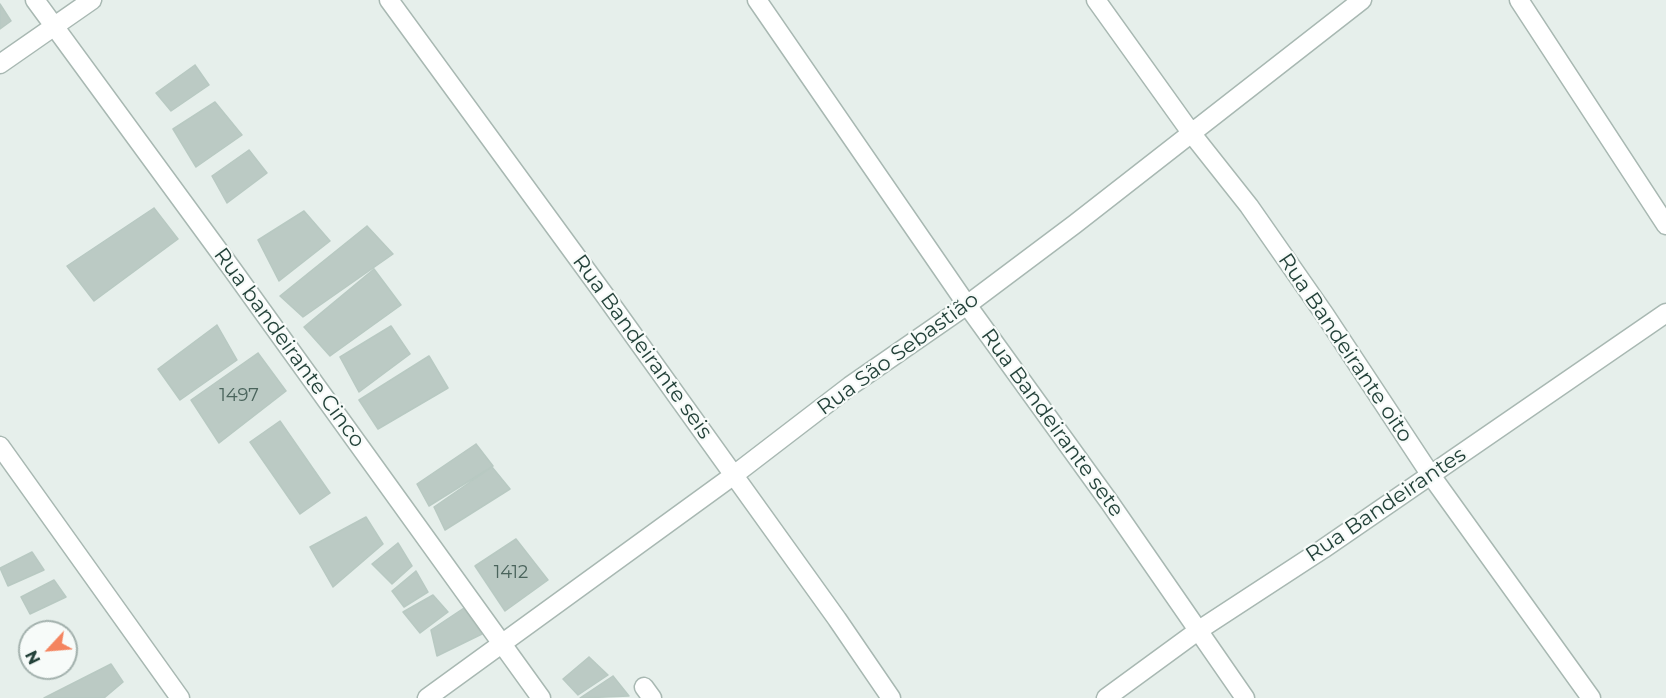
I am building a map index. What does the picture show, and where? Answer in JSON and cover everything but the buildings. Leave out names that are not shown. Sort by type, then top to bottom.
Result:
[{"type":"street","name":"Rua bandeirante Cinco","points":[[35,0],[541,698]]},
{"type":"street","points":[[0,64],[93,0]]},
{"type":"street","name":"Rua Bandeirante seis","points":[[389,0],[606,297],[891,698]]},
{"type":"street","name":"Rua Bandeirante sete","points":[[757,0],[967,304],[1110,502],[1245,698]]},
{"type":"street","name":"Rua Bandeirante oito","points":[[1096,0],[1192,134],[1249,206],[1325,315],[1430,474],[1591,698]]},
{"type":"street","name":"Rua São Sebastião","points":[[427,698],[734,475],[850,386],[967,304],[1192,134],[1362,0]]},
{"type":"street","points":[[1519,0],[1666,225]]},
{"type":"street","name":"Rua Bandeirantes","points":[[1106,698],[1199,630],[1323,549],[1666,313]]},
{"type":"street","points":[[0,446],[180,698]]}]
